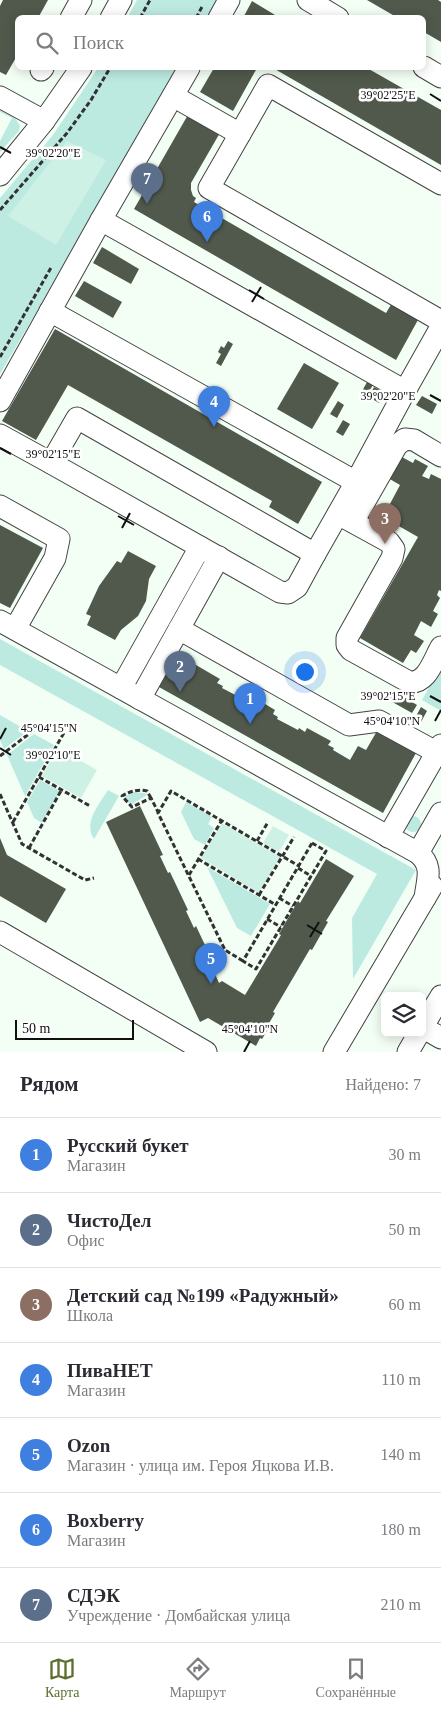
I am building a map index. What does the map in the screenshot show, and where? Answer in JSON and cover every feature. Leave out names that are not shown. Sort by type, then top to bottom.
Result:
[{"type":"street","points":[[72,15],[80,0]]},
{"type":"street","points":[[113,15],[121,0]]},
{"type":"street","points":[[220,15],[229,0]]},
{"type":"street","points":[[308,0],[333,15]]},
{"type":"street","points":[[426,68],[441,77]]},
{"type":"street","points":[[1,173],[44,121],[80,70]]},
{"type":"street","points":[[0,401],[101,220],[188,70]]},
{"type":"street","points":[[441,184],[268,85],[209,188],[441,321]]},
{"type":"street","points":[[173,96],[240,134]]},
{"type":"street","points":[[0,97],[44,121]]},
{"type":"street","points":[[101,220],[405,392]]},
{"type":"street","points":[[50,311],[356,482]]},
{"type":"street","points":[[346,518],[356,482],[441,327]]},
{"type":"street","points":[[51,463],[77,418],[315,554]]},
{"type":"street","points":[[0,435],[280,592],[288,593],[297,587],[315,554],[346,518],[397,445],[405,439],[414,440],[441,456]]},
{"type":"street","points":[[0,506],[60,539],[55,558],[8,625],[418,853],[426,860],[428,867],[425,898]]},
{"type":"street","points":[[346,518],[388,542],[394,549],[392,558],[347,638],[347,646],[408,682],[416,683],[423,679],[441,647]]},
{"type":"street","points":[[140,699],[179,629],[209,552]]},
{"type":"street","points":[[121,688],[209,552]]},
{"type":"street","points":[[179,629],[349,725],[379,720],[439,749],[418,767],[388,836]]},
{"type":"street","points":[[418,853],[441,813]]},
{"type":"street","points":[[334,1052],[441,870]]},
{"type":"street","points":[[0,932],[206,1052]]},
{"type":"street","points":[[426,1021],[441,996]]},
{"type":"street","points":[[426,1030],[441,1038]]},
{"type":"street","points":[[408,1052],[417,1037]]},
{"type":"path","points":[[142,15],[150,0]]},
{"type":"path","points":[[198,15],[206,0]]},
{"type":"path","points":[[0,210],[67,133],[91,100],[109,70]]},
{"type":"path","points":[[0,756],[34,730]]},
{"type":"path","points":[[13,823],[65,731]]},
{"type":"path","points":[[39,777],[90,806]]},
{"type":"path","points":[[29,848],[62,789]]},
{"type":"path","points":[[151,798],[132,807],[122,796],[133,791],[147,791],[151,798],[188,876],[225,950],[256,968],[326,851],[312,843],[243,960]]},
{"type":"path","points":[[158,813],[171,791],[282,856],[311,876]]},
{"type":"path","points":[[0,794],[22,844],[85,880],[94,878]]},
{"type":"path","points":[[188,876],[222,820]]},
{"type":"path","points":[[257,841],[268,822]]},
{"type":"path","points":[[259,895],[294,838]]},
{"type":"path","points":[[198,859],[276,905]]},
{"type":"path","points":[[279,898],[293,906]]},
{"type":"path","points":[[267,919],[281,927]]},
{"type":"shaded area","points":[[137,0],[223,0],[214,15],[129,15]]},
{"type":"shaded area","points":[[97,70],[179,70],[0,374],[0,198],[53,135]]},
{"type":"shaded area","points":[[0,109],[14,116],[20,126],[19,131],[0,152],[0,141],[12,118],[0,112]]},
{"type":"shaded area","points":[[67,141],[106,160],[56,245],[8,216]]},
{"type":"shaded area","points":[[0,639],[416,870],[353,979],[352,918],[377,874],[0,665]]},
{"type":"shaded area","points":[[441,666],[441,711],[422,700]]},
{"type":"shaded area","points":[[0,715],[28,731],[4,749],[0,740]]},
{"type":"shaded area","points":[[34,734],[54,745],[25,796],[7,755]]},
{"type":"shaded area","points":[[58,748],[97,770],[81,798],[42,776]]},
{"type":"shaded area","points":[[40,780],[60,791],[42,823],[34,818],[27,802]]},
{"type":"shaded area","points":[[108,790],[119,796],[94,839],[91,833],[91,820]]},
{"type":"shaded area","points":[[133,792],[145,793],[147,795],[131,805],[124,797]]},
{"type":"shaded area","points":[[186,802],[212,817],[208,824],[214,828],[205,845],[194,839],[181,812]]},
{"type":"shaded area","points":[[410,816],[416,816],[421,821],[419,830],[410,832],[405,827],[405,821]]},
{"type":"shaded area","points":[[222,823],[280,857],[259,893],[201,858]]},
{"type":"shaded area","points":[[273,826],[289,835],[279,852],[263,843]]},
{"type":"shaded area","points":[[207,867],[270,904],[251,936],[237,928]]},
{"type":"building","points":[[3,0],[48,0],[40,15],[15,15],[15,59],[6,75],[0,72],[0,6]]},
{"type":"building","points":[[367,0],[438,0],[441,2],[441,42],[426,33],[426,15],[393,15]]},
{"type":"building","points":[[252,1],[275,15],[245,15]]},
{"type":"building","points":[[213,70],[256,70],[233,111],[200,92]]},
{"type":"building","points":[[276,70],[371,70],[441,110],[441,165]]},
{"type":"building","points":[[189,113],[221,131],[191,183],[193,196],[196,198],[194,202],[386,313],[392,303],[419,318],[396,360],[134,209]]},
{"type":"building","points":[[102,247],[139,269],[131,284],[93,263]]},
{"type":"building","points":[[84,281],[122,302],[113,318],[75,296]]},
{"type":"building","points":[[55,329],[322,482],[298,524],[269,507],[272,501],[68,385],[36,440],[2,421]]},
{"type":"building","points":[[228,341],[233,344],[221,366],[216,363],[221,354],[218,352],[221,346],[224,348]]},
{"type":"building","points":[[304,363],[339,383],[312,429],[277,409]]},
{"type":"building","points":[[367,382],[373,385],[366,396],[361,393]]},
{"type":"building","points":[[374,387],[385,393],[379,403],[369,397]]},
{"type":"building","points":[[422,396],[437,404],[432,414],[416,405]]},
{"type":"building","points":[[338,401],[344,405],[337,418],[330,414]]},
{"type":"building","points":[[343,420],[350,424],[343,436],[336,432]]},
{"type":"building","points":[[400,456],[413,463],[415,459],[428,466],[422,476],[429,479],[431,474],[441,479],[441,591],[439,590],[437,595],[440,598],[433,611],[438,614],[431,627],[421,621],[414,635],[424,641],[416,653],[411,650],[403,663],[360,638],[418,537],[383,517],[400,485],[388,478]]},
{"type":"building","points":[[0,525],[43,548],[10,608],[0,603]]},
{"type":"building","points":[[128,551],[156,566],[149,579],[146,601],[138,616],[121,630],[115,640],[87,625],[91,616],[86,614],[99,586],[117,561],[121,563]]},
{"type":"building","points":[[174,661],[187,668],[188,666],[194,669],[196,665],[220,679],[217,683],[223,686],[222,688],[243,699],[244,697],[249,700],[252,696],[275,710],[273,714],[278,717],[277,719],[298,730],[299,728],[305,732],[307,728],[331,741],[328,745],[334,748],[333,750],[350,760],[358,746],[366,750],[377,731],[416,753],[383,813],[159,687]]},
{"type":"building","points":[[392,690],[417,705],[412,713],[387,699]]},
{"type":"building","points":[[421,707],[427,711],[421,722],[415,718]]},
{"type":"building","points":[[140,806],[163,855],[160,856],[168,873],[170,872],[188,910],[186,911],[194,928],[196,926],[214,964],[211,965],[219,983],[222,981],[245,995],[281,935],[279,934],[298,901],[300,903],[326,859],[354,876],[326,921],[328,922],[312,950],[310,949],[273,1012],[275,1013],[268,1025],[270,1026],[256,1046],[208,1018],[200,1022],[106,822]]},
{"type":"building","points":[[0,838],[7,855],[66,889],[46,923],[0,896]]},
{"type":"place","name":"СДЭК","points":[[147,204]]},
{"type":"place","name":"Boxberry","points":[[207,242]]},
{"type":"place","name":"ПиваНЕТ","points":[[214,427]]},
{"type":"place","name":"Детский сад №199 «Радужный»","points":[[385,544]]},
{"type":"place","name":"ЧистоДел","points":[[180,692]]},
{"type":"place","name":"Русский букет","points":[[250,724]]},
{"type":"place","name":"Ozon","points":[[211,984]]}]
